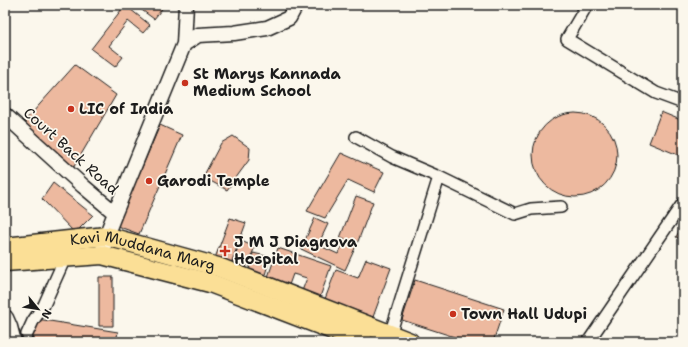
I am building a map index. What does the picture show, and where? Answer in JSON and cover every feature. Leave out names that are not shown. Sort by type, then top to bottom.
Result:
[{"type":"main road","name":"Kavi Muddana Marg","points":[[5,247],[106,236],[218,267],[410,342]]},
{"type":"main road","name":"Kavi Muddana Marg","points":[[5,262],[102,255],[210,283],[364,342]]},
{"type":"main road","points":[[5,318],[13,342]]},
{"type":"street","points":[[102,255],[106,236],[184,44],[186,5]]},
{"type":"street","points":[[184,44],[198,35],[234,33],[267,28],[289,18],[296,5]]},
{"type":"street","points":[[587,5],[567,39],[656,93],[683,103]]},
{"type":"street","name":"Court Back Road","points":[[5,115],[115,213]]},
{"type":"street","points":[[356,137],[392,157],[439,177],[515,214],[531,209],[561,207]]},
{"type":"street","points":[[390,335],[439,177]]},
{"type":"street","points":[[588,342],[683,203]]},
{"type":"street","points":[[27,334],[33,320],[44,305],[65,258]]},
{"type":"building","points":[[125,5],[150,25],[143,33],[128,21],[109,46],[123,57],[115,67],[91,49]]},
{"type":"building","points":[[135,5],[165,5],[154,19]]},
{"type":"building","name":"LIC of India","points":[[75,65],[116,95],[72,170],[23,123]]},
{"type":"building","points":[[661,112],[683,121],[683,157],[649,143]]},
{"type":"building","points":[[567,113],[583,113],[599,120],[610,131],[617,147],[617,163],[614,171],[605,185],[599,190],[583,197],[567,197],[551,190],[540,179],[533,163],[533,147],[540,131],[551,120]]},
{"type":"building","name":"Garodi Temple","points":[[160,125],[182,135],[139,234],[117,226]]},
{"type":"building","points":[[233,136],[250,148],[249,160],[227,190],[203,177],[221,143]]},
{"type":"building","points":[[341,153],[384,172],[374,192],[348,180],[325,218],[307,211]]},
{"type":"building","points":[[53,183],[93,215],[75,233],[42,199]]},
{"type":"building","points":[[356,196],[373,202],[357,244],[340,238]]},
{"type":"building","points":[[230,218],[246,223],[231,264],[215,258]]},
{"type":"building","points":[[315,218],[328,224],[318,245],[338,254],[345,241],[356,246],[345,270],[301,249]]},
{"type":"building","points":[[683,223],[683,240],[676,237]]},
{"type":"building","points":[[241,241],[255,247],[245,270],[231,264]]},
{"type":"building","points":[[278,248],[331,266],[320,297],[302,291],[307,278],[293,274],[289,285],[268,277]]},
{"type":"building","points":[[253,253],[270,257],[265,275],[249,270]]},
{"type":"building","points":[[366,259],[391,268],[373,317],[325,299],[336,270],[358,278]]},
{"type":"building","points":[[99,277],[113,277],[113,326],[99,326]]},
{"type":"building","name":"Town Hall Udupi","points":[[415,280],[504,309],[493,342],[470,342],[402,320]]},
{"type":"building","points":[[31,318],[118,332],[116,342],[27,342]]},
{"type":"place","name":"St Marys Kannada Medium School","points":[[185,83]]},
{"type":"place","name":"LIC of India","points":[[71,109]]},
{"type":"place","name":"Garodi Temple","points":[[149,181]]},
{"type":"place","name":"J M J Diagnova Hospital","points":[[225,251]]},
{"type":"place","name":"Town Hall Udupi","points":[[453,314]]}]
